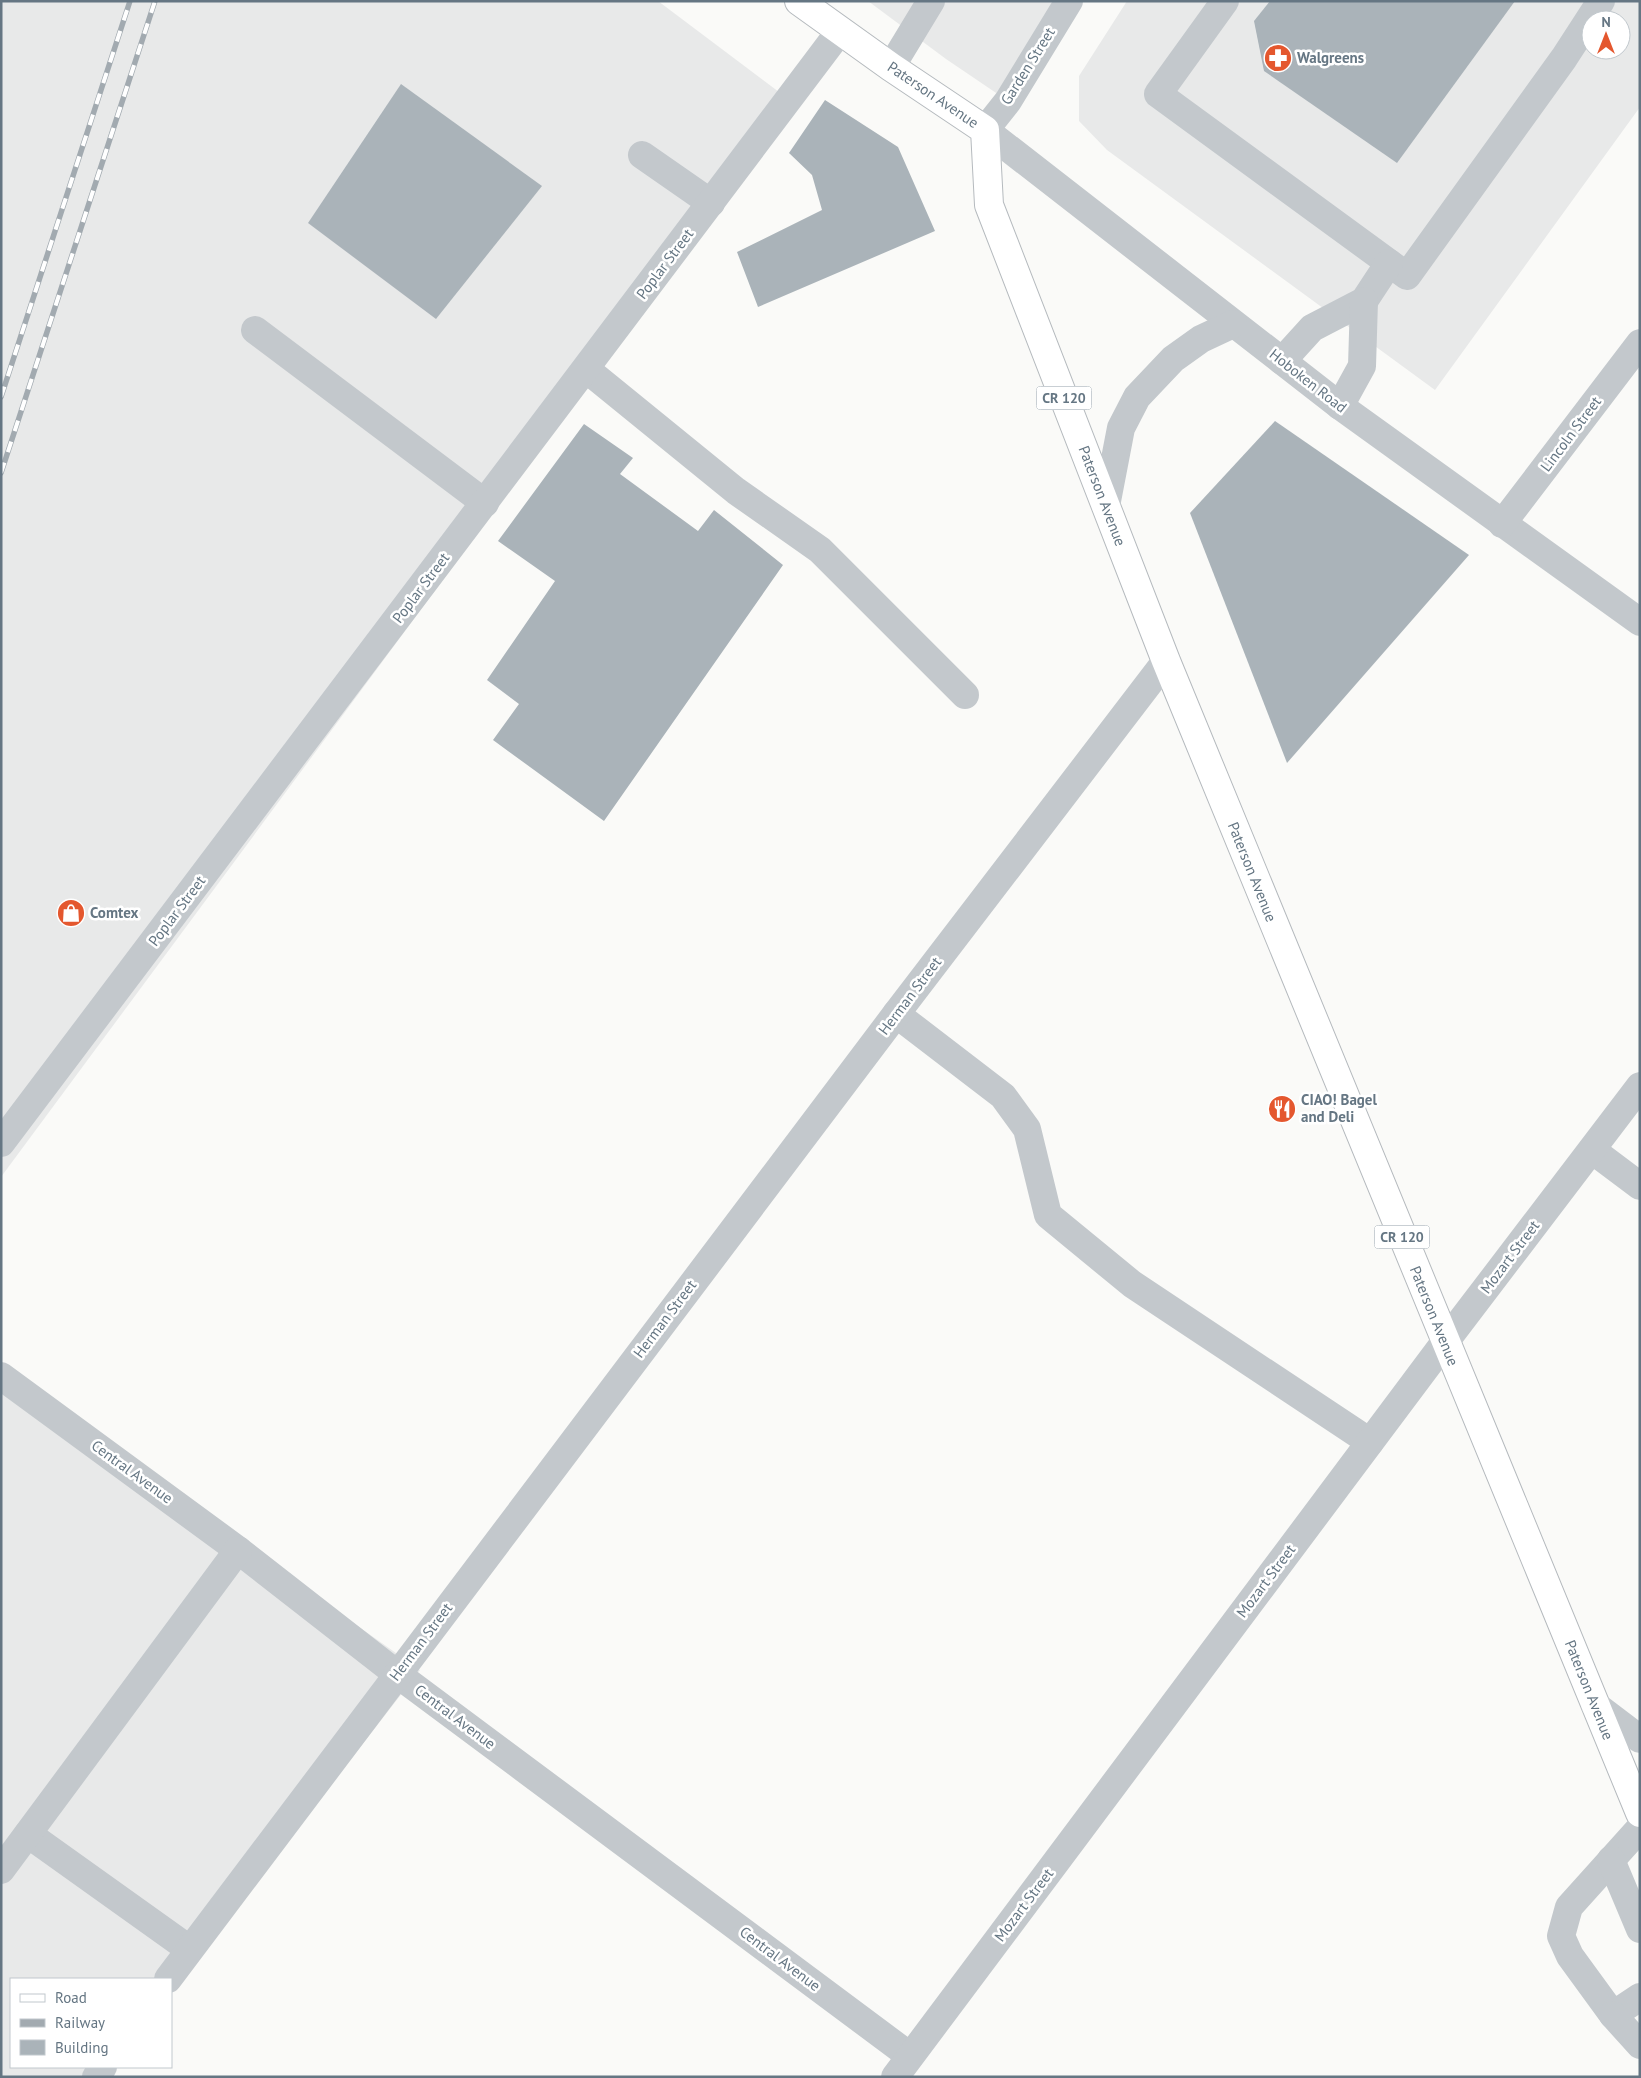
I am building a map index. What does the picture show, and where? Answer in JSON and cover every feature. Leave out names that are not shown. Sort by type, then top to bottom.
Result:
[{"type":"main road","name":"Paterson Avenue","points":[[799,1],[891,67],[985,130],[989,205],[1166,661],[1640,1814]]},
{"type":"street","points":[[891,67],[931,1]]},
{"type":"street","name":"Garden Street","points":[[985,130],[1008,101],[1069,1]]},
{"type":"street","points":[[1225,1],[1158,94],[1407,276],[1564,58],[1601,1]]},
{"type":"street","name":"Poplar Street","points":[[1,1143],[711,204],[840,30]]},
{"type":"street","name":"Hoboken Road","points":[[985,130],[1340,406],[1640,622]]},
{"type":"street","points":[[642,155],[711,204]]},
{"type":"street","points":[[1282,361],[1312,328],[1364,301],[1389,263]]},
{"type":"street","points":[[1340,406],[1362,366],[1364,301]]},
{"type":"street","points":[[1106,506],[1121,428],[1137,397],[1172,359],[1201,339],[1233,324]]},
{"type":"street","points":[[255,330],[485,503]]},
{"type":"street","name":"Lincoln Street","points":[[1502,524],[1640,343]]},
{"type":"street","points":[[586,369],[736,491],[820,550],[965,694]]},
{"type":"street","name":"Herman Street","points":[[169,1978],[896,1014],[1166,661]]},
{"type":"street","points":[[896,1014],[1003,1096],[1027,1129],[1048,1214],[1132,1284],[1370,1442]]},
{"type":"street","name":"Mozart Street","points":[[903,2066],[1445,1342],[1640,1086]]},
{"type":"street","points":[[1592,1150],[1640,1186]]},
{"type":"street","name":"Central Avenue","points":[[1,1376],[238,1550],[903,2066]]},
{"type":"street","points":[[1,1870],[238,1550]]},
{"type":"street","points":[[1595,1705],[1640,1739]]},
{"type":"street","points":[[1640,1828],[1569,1907],[1561,1936],[1570,1956],[1613,2015],[1640,2045]]},
{"type":"street","points":[[28,1834],[190,1950]]},
{"type":"street","points":[[1611,1860],[1640,1929]]},
{"type":"street","points":[[1613,2015],[1640,1997]]},
{"type":"shaded area","points":[[1,1],[658,1],[795,104],[1,1177]]},
{"type":"shaded area","points":[[868,1],[1069,1],[1008,101],[946,59]]},
{"type":"shaded area","points":[[1127,1],[1640,1],[1640,107],[1435,390],[1107,150],[1079,121],[1079,76]]},
{"type":"shaded area","points":[[1,1374],[420,1670],[172,1990],[172,1978],[10,1978],[10,2068],[112,2068],[105,2077],[1,2077]]},
{"type":"building","points":[[1270,1],[1515,1],[1397,163],[1264,71],[1254,21]]},
{"type":"building","points":[[401,84],[542,186],[436,319],[308,223]]},
{"type":"building","points":[[825,100],[898,147],[935,231],[758,307],[737,252],[822,210],[812,175],[789,153]]},
{"type":"building","points":[[1275,421],[1469,555],[1287,763],[1190,513]]},
{"type":"building","points":[[584,424],[633,458],[620,474],[698,531],[714,510],[783,565],[604,821],[493,740],[519,704],[487,680],[555,581],[498,541]]},
{"type":"railway","points":[[1,397],[130,1]]},
{"type":"railway","points":[[1,473],[155,1]]},
{"type":"place","name":"Walgreens","points":[[1278,58]]},
{"type":"place","name":"Comtex","points":[[71,913]]},
{"type":"place","name":"CIAO! Bagel and Deli","points":[[1282,1109]]}]
